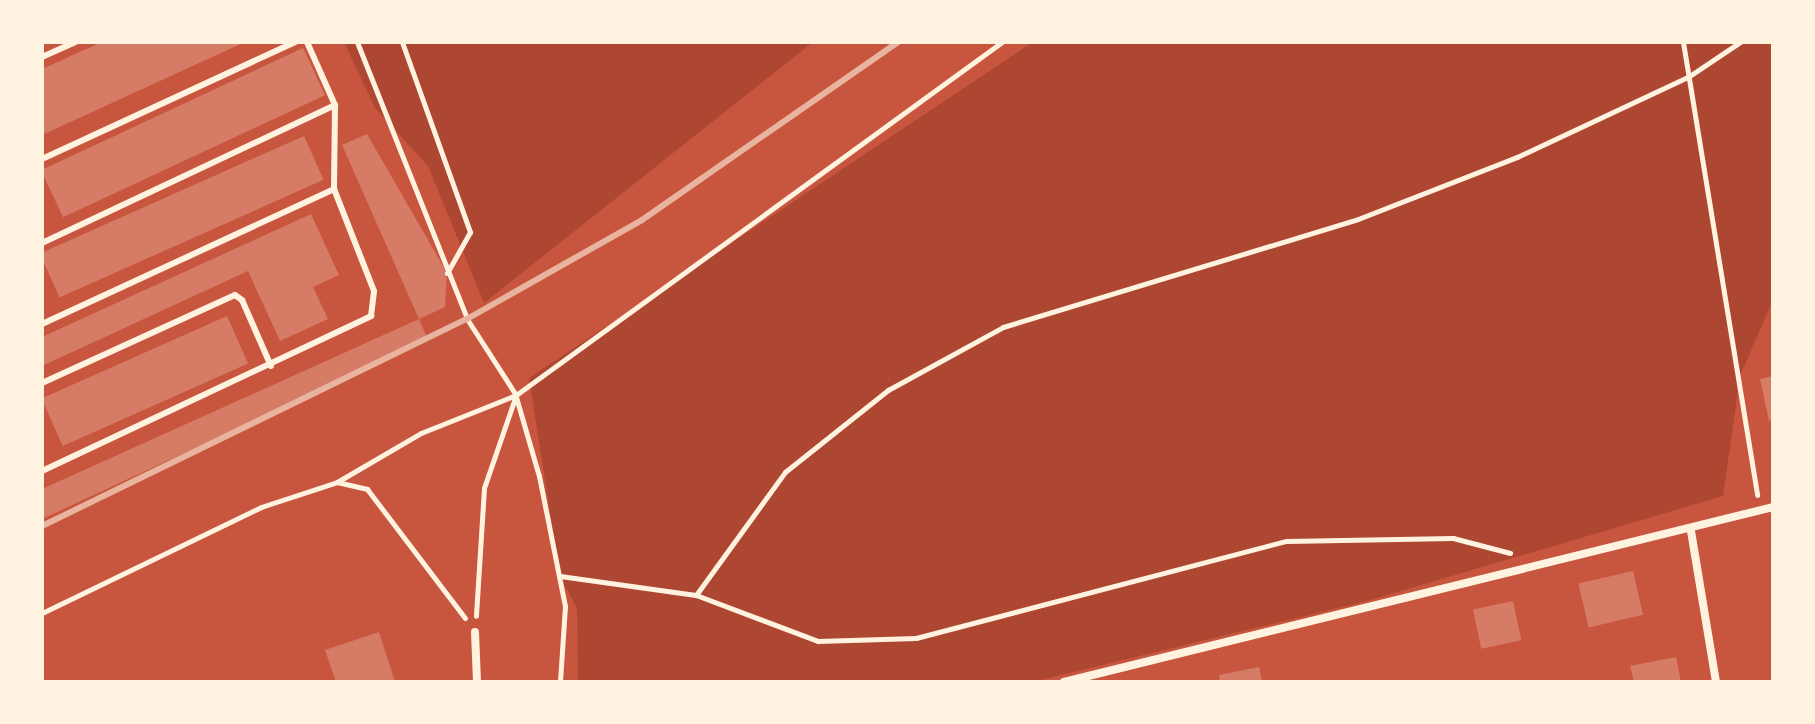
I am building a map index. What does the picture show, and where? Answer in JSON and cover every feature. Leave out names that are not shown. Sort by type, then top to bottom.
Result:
[{"type":"street","points":[[1064,682],[1691,531],[1773,507]]},
{"type":"street","points":[[1691,531],[1716,682]]},
{"type":"street","points":[[475,632],[477,682]]},
{"type":"lane","points":[[42,57],[75,42]]},
{"type":"lane","points":[[42,159],[295,42]]},
{"type":"lane","points":[[42,471],[361,325],[376,304],[334,189],[335,105],[307,42]]},
{"type":"lane","points":[[42,243],[335,105]]},
{"type":"lane","points":[[42,324],[334,189]]},
{"type":"lane","points":[[42,383],[235,295],[242,300],[271,366]]},
{"type":"path","points":[[357,42],[467,319],[516,395],[565,606],[560,682]]},
{"type":"path","points":[[402,42],[470,232],[447,273]]},
{"type":"path","points":[[42,613],[261,507],[337,482],[421,433],[516,395],[1002,42]]},
{"type":"path","points":[[1683,42],[1759,511]]},
{"type":"path","points":[[696,595],[785,472],[888,390],[1003,327],[1358,219],[1517,157],[1688,77],[1740,42]]},
{"type":"path","points":[[475,632],[484,488],[516,395]]},
{"type":"path","points":[[337,482],[367,489],[475,632]]},
{"type":"path","points":[[560,576],[696,595],[818,641],[902,639],[1287,541],[1453,538],[1551,564]]},
{"type":"shaded area","points":[[344,42],[813,42],[484,303],[428,166],[375,108]]},
{"type":"shaded area","points":[[1033,42],[1773,42],[1773,300],[1740,376],[1723,496],[1367,601],[1032,682],[578,682],[577,608],[560,576],[529,378]]},
{"type":"building","points":[[102,42],[245,42],[42,135],[42,69]]},
{"type":"building","points":[[303,48],[325,95],[63,217],[42,170]]},
{"type":"building","points":[[367,134],[447,273],[445,307],[419,319],[342,145]]},
{"type":"building","points":[[304,136],[324,180],[60,297],[42,253]]},
{"type":"building","points":[[311,214],[339,275],[313,287],[328,319],[280,341],[248,271],[42,366],[42,337]]},
{"type":"building","points":[[227,316],[248,364],[63,446],[42,398]]},
{"type":"building","points":[[419,319],[428,340],[42,519],[42,489]]},
{"type":"building","points":[[1773,376],[1773,420],[1769,421],[1760,379]]},
{"type":"building","points":[[1633,571],[1643,615],[1589,627],[1578,584]]},
{"type":"building","points":[[1513,601],[1521,640],[1481,649],[1473,610]]},
{"type":"building","points":[[379,632],[395,682],[336,682],[325,650]]},
{"type":"building","points":[[1676,657],[1681,682],[1634,682],[1630,666]]},
{"type":"building","points":[[1259,667],[1262,682],[1220,682],[1219,675]]},
{"type":"railway","points":[[42,526],[467,319],[642,220],[898,42]]}]
